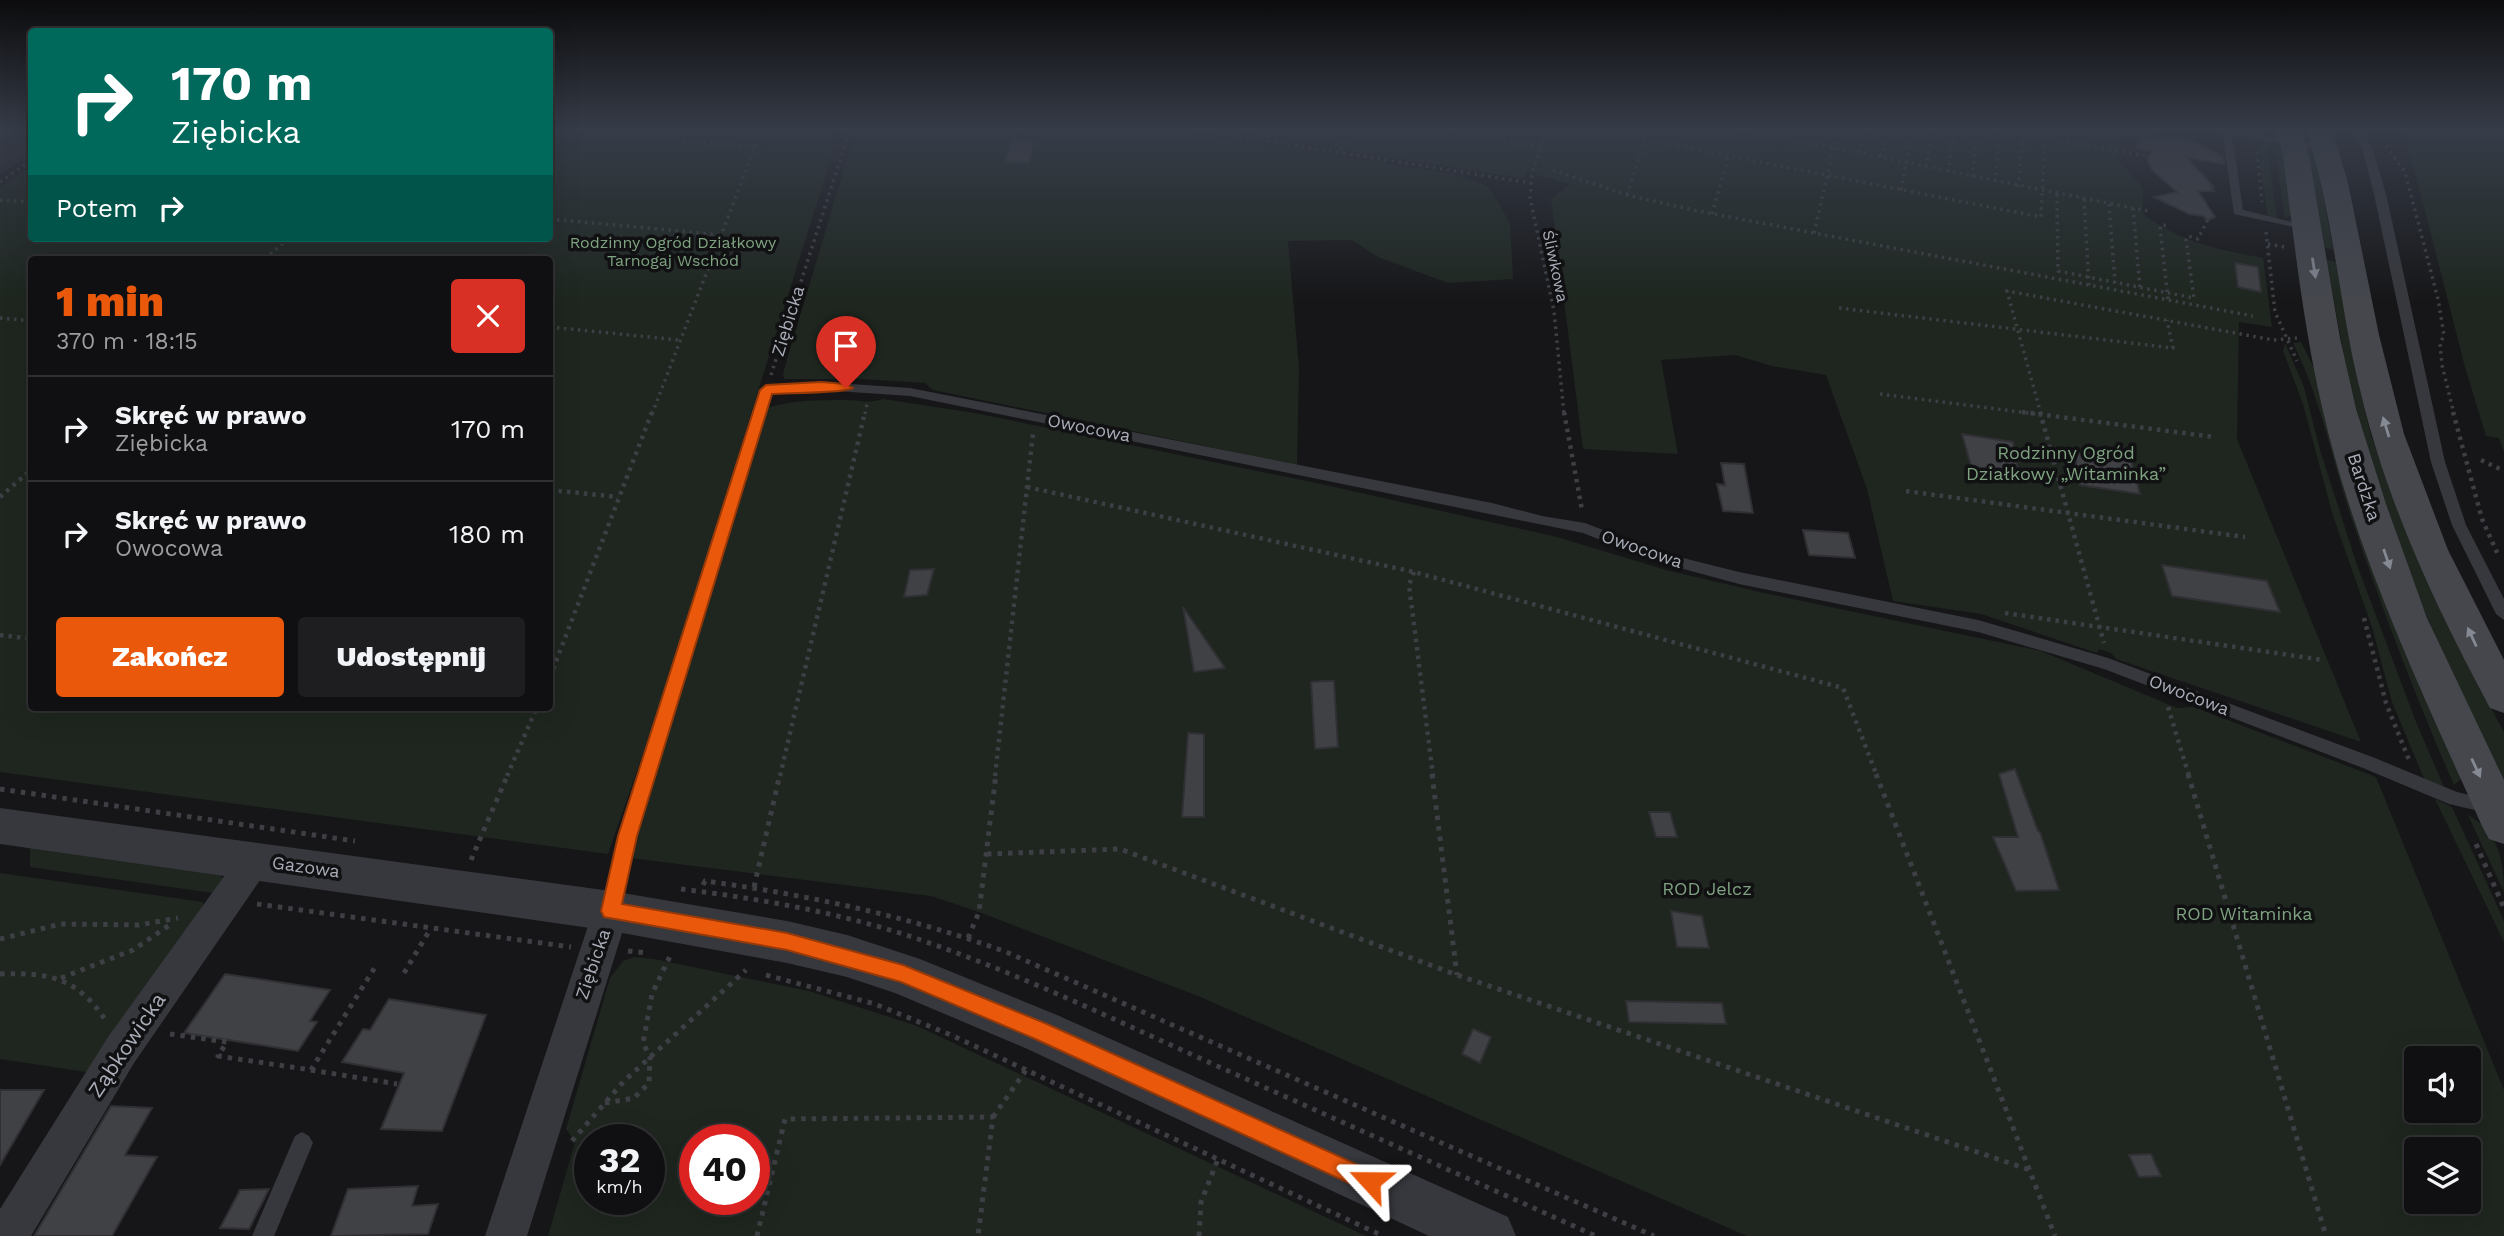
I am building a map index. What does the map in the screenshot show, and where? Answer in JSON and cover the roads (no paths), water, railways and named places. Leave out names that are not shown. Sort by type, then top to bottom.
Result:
[{"type":"main road","name":"Bardzka","points":[[2301,187],[2296,238],[2326,343],[2339,409],[2408,618],[2490,824]]},
{"type":"main road","points":[[2320,187],[2366,344],[2387,429],[2421,528],[2476,647],[2504,697]]},
{"type":"street","name":"Gazowa","points":[[0,826],[255,860],[615,931],[787,942],[903,974],[1053,1037],[1489,1236]]},
{"type":"street","name":"Ząbkowicka","points":[[7,1236],[121,1050],[255,860]]},
{"type":"street","name":"Ziębicka","points":[[506,1236],[615,931]]},
{"type":"lane","points":[[2234,187],[2238,212],[2296,238]]},
{"type":"lane","points":[[2378,187],[2438,462],[2459,525],[2504,614]]},
{"type":"lane","name":"Owocowa","points":[[766,390],[821,386],[910,392],[1586,528],[1659,557],[1739,578],[1978,626],[2108,664],[2369,763],[2455,799],[2490,824]]},
{"type":"lane","name":"Ziębicka","points":[[615,931],[628,836],[766,390]]},
{"type":"lane","points":[[262,1236],[302,1143]]},
{"type":"park label","name":"Rodzinny Ogród Działkowy Tarnogaj Wschód","points":[[673,251]]},
{"type":"park label","name":"Rodzinny Ogród Działkowy „Witaminka”","points":[[2066,463]]},
{"type":"park label","name":"ROD Jelcz","points":[[1707,889]]},
{"type":"park label","name":"ROD Witaminka","points":[[2244,914]]}]
